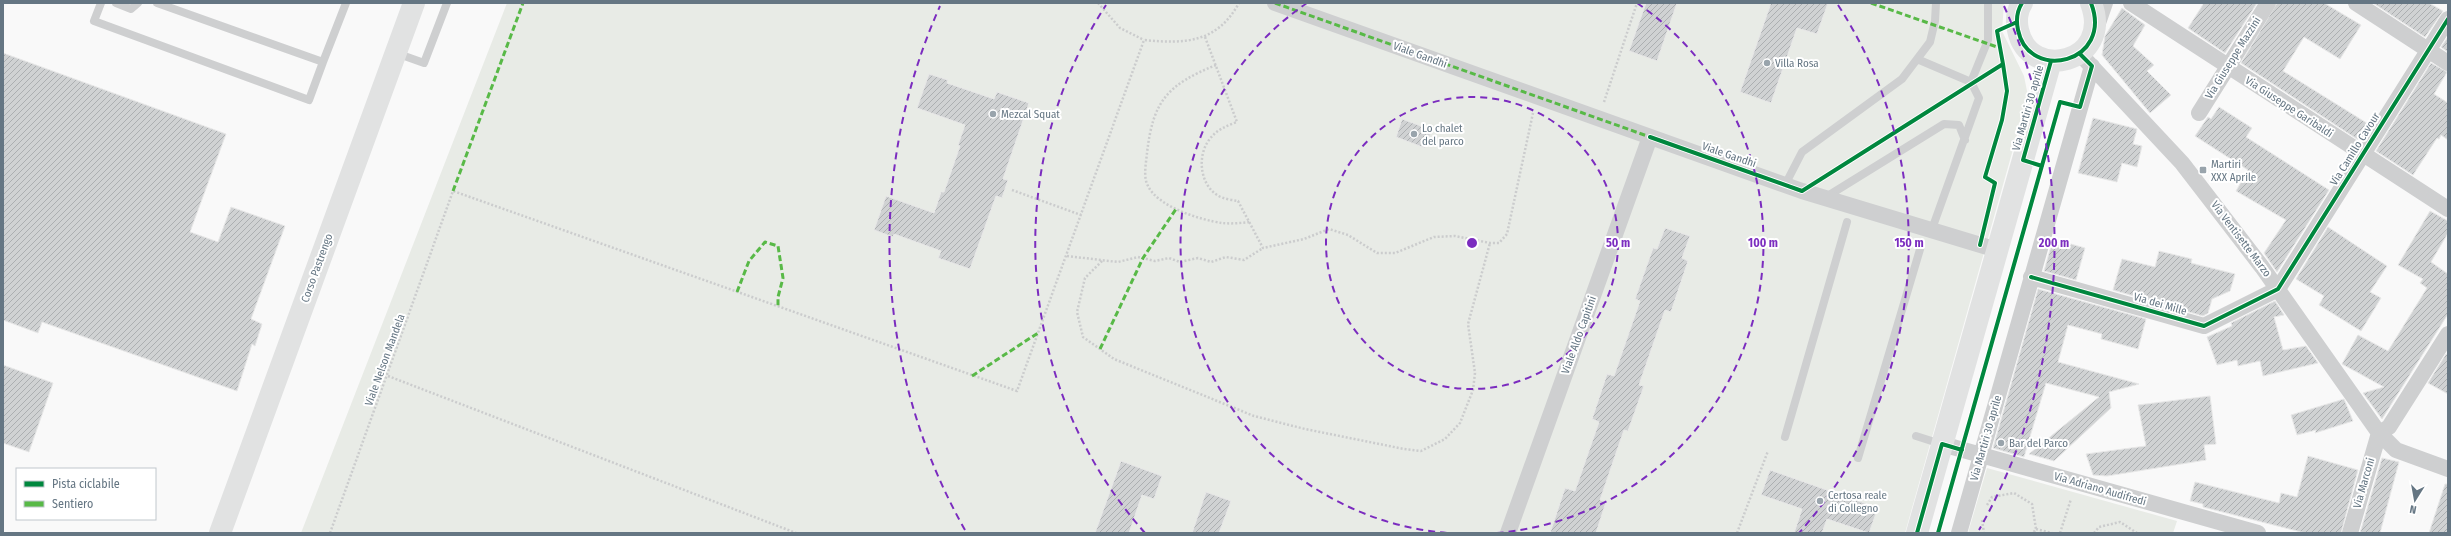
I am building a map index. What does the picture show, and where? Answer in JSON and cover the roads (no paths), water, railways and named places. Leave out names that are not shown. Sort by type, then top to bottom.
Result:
[{"type":"street","name":"Corso Pastrengo","points":[[220,533],[414,3]]},
{"type":"street","name":"Viale Gandhi","points":[[1275,3],[1597,120],[1650,137],[1785,185],[1997,250]]},
{"type":"street","points":[[2022,3],[2017,22],[2020,36],[2028,49],[2038,57],[2051,61],[2086,60],[2090,43],[2105,3]]},
{"type":"street","points":[[2091,3],[2096,15],[2096,30]]},
{"type":"street","name":"Via Giuseppe Garibaldi","points":[[2130,3],[2448,209]]},
{"type":"street","name":"Via Giuseppe Mazzini","points":[[2199,113],[2268,3]]},
{"type":"street","points":[[2356,3],[2448,63]]},
{"type":"street","name":"Via Camillo Cavour","points":[[2278,290],[2448,19]]},
{"type":"street","name":"Via Martiri 30 aprile","points":[[1959,533],[2031,277],[2086,60]]},
{"type":"street","name":"Via Ventisette Marzo","points":[[2086,60],[2182,163],[2278,290],[2379,433],[2396,450],[2448,469]]},
{"type":"street","name":"Via Martiri 30 aprile","points":[[1917,533],[2051,61]]},
{"type":"street","name":"Viale Aldo Capitini","points":[[1508,533],[1650,137]]},
{"type":"street","name":"Via dei Mille","points":[[2031,277],[2204,326],[2278,290]]},
{"type":"street","points":[[2379,433],[2389,427],[2448,334]]},
{"type":"street","name":"Via Marconi","points":[[2350,533],[2379,433]]},
{"type":"street","name":"Via Adriano Audifredi","points":[[1942,444],[2258,533]]},
{"type":"lane","points":[[101,3],[94,21],[309,100],[346,3]]},
{"type":"lane","points":[[116,3],[131,9],[138,3]]},
{"type":"lane","points":[[157,3],[323,62]]},
{"type":"lane","points":[[396,53],[424,63],[447,3]]},
{"type":"lane","points":[[1785,185],[1802,152],[1902,79],[1930,42],[1935,21],[1936,3]]},
{"type":"lane","points":[[1971,82],[1988,40],[1988,3]]},
{"type":"lane","points":[[1917,59],[1971,82],[1979,98],[1932,229]]},
{"type":"lane","points":[[1826,197],[1944,124],[1959,125],[1965,140]]},
{"type":"lane","points":[[1785,437],[1847,222]]},
{"type":"lane","points":[[1858,458],[1922,246]]},
{"type":"lane","points":[[1916,436],[1942,444]]},
{"type":"place","name":"Villa Rosa","points":[[1767,63]]},
{"type":"place","name":"Mezcal Squat","points":[[993,114]]},
{"type":"place","name":"Lo chalet del parco","points":[[1414,134]]},
{"type":"place","name":"Martiri XXX Aprile","points":[[2203,170]]},
{"type":"place","name":"Bar del Parco","points":[[2001,443]]},
{"type":"place","name":"Certosa reale di Collegno","points":[[1820,501]]}]
